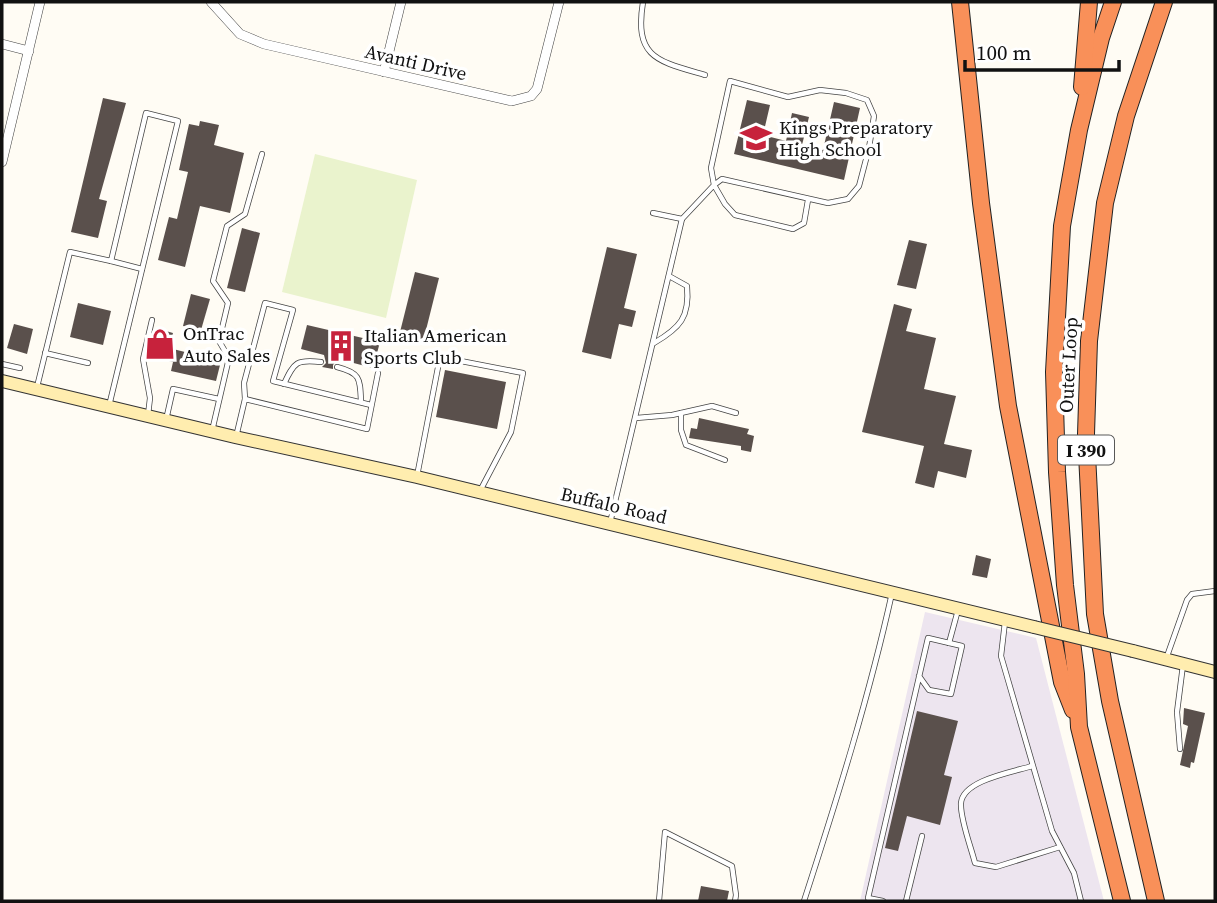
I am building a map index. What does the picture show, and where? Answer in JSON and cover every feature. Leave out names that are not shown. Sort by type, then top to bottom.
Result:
[{"type":"highway","points":[[960,2],[981,203],[1008,406],[1062,682],[1079,727]]},
{"type":"highway","points":[[1079,130],[1089,2]]},
{"type":"highway","name":"Outer Loop","points":[[1113,2],[1101,38],[1079,130],[1062,226],[1054,372],[1058,485],[1079,727],[1122,901]]},
{"type":"highway","name":"Outer Loop","points":[[1156,901],[1110,701],[1095,614],[1086,434],[1088,341],[1105,203],[1126,116],[1164,2]]},
{"type":"main road","name":"Buffalo Road","points":[[2,381],[235,438],[416,477],[1215,672]]},
{"type":"street","points":[[2,162],[40,2]]},
{"type":"street","name":"Avanti Drive","points":[[211,2],[232,27],[249,39],[505,101],[524,99],[537,89],[559,2]]},
{"type":"street","points":[[384,72],[401,2]]},
{"type":"street","points":[[2,44],[29,51]]},
{"type":"lane","points":[[643,2],[639,26],[650,51],[660,61],[705,75]]},
{"type":"lane","points":[[610,524],[682,219],[714,185],[722,179],[828,203],[848,199],[859,186],[874,117],[867,100],[846,93],[820,90],[788,97],[730,82],[711,168],[714,185],[724,204],[735,215],[793,229],[804,223],[808,200]]},
{"type":"lane","points":[[109,407],[178,121],[146,113],[111,261]]},
{"type":"lane","points":[[212,432],[229,358],[219,341],[228,303],[213,281],[227,226],[245,214],[262,154]]},
{"type":"lane","points":[[653,213],[682,219]]},
{"type":"lane","points":[[37,389],[70,251],[142,269]]},
{"type":"lane","points":[[653,343],[672,333],[682,321],[689,303],[687,286],[668,276]]},
{"type":"lane","points":[[235,438],[245,399],[244,383],[265,303],[293,310],[273,382],[371,405]]},
{"type":"lane","points":[[148,416],[150,398],[143,359],[152,320]]},
{"type":"lane","points":[[45,353],[88,363]]},
{"type":"lane","points":[[416,477],[440,357],[523,373],[511,432],[479,493]]},
{"type":"lane","points":[[284,384],[292,367],[303,360],[321,362]]},
{"type":"lane","points":[[2,364],[20,369]]},
{"type":"lane","points":[[337,366],[352,371],[360,380],[361,402]]},
{"type":"lane","points":[[245,399],[367,429],[377,373]]},
{"type":"lane","points":[[166,421],[173,389],[219,399]]},
{"type":"lane","points":[[636,418],[681,413],[712,405],[736,412]]},
{"type":"lane","points":[[681,413],[681,430],[686,445],[725,460]]},
{"type":"lane","points":[[1166,660],[1187,600],[1192,594],[1215,591]]},
{"type":"lane","points":[[804,901],[878,655],[892,592]]},
{"type":"lane","points":[[949,643],[958,609]]},
{"type":"lane","points":[[1006,620],[1001,656],[1052,831],[1074,873],[1081,901]]},
{"type":"lane","points":[[883,901],[868,899],[919,676],[928,638],[962,646],[951,694],[929,690],[919,676]]},
{"type":"lane","points":[[1180,749],[1177,712],[1183,664]]},
{"type":"lane","points":[[1032,766],[973,785],[962,795],[960,806],[975,863],[996,867],[1060,847]]},
{"type":"lane","points":[[659,901],[665,832],[732,866],[735,901]]},
{"type":"lane","points":[[906,901],[922,836]]},
{"type":"shaded area","points":[[925,612],[1036,638],[1104,901],[860,901]]},
{"type":"green space","points":[[315,154],[417,180],[386,318],[282,292]]},
{"type":"building","points":[[103,98],[126,103],[99,199],[107,201],[98,238],[71,232]]},
{"type":"building","name":"Kings Preparatory High School","points":[[747,100],[770,105],[763,135],[786,141],[792,113],[809,117],[802,145],[823,150],[834,102],[860,108],[844,180],[734,154]]},
{"type":"building","points":[[200,121],[219,125],[214,145],[244,153],[230,213],[200,206],[185,267],[158,260],[169,217],[177,219],[188,172],[179,170],[189,124],[199,126]]},
{"type":"building","points":[[242,228],[260,233],[245,292],[227,288]]},
{"type":"building","points":[[909,240],[927,244],[916,289],[897,285]]},
{"type":"building","points":[[607,247],[637,254],[624,308],[636,311],[632,327],[619,324],[611,359],[582,352]]},
{"type":"building","points":[[415,272],[439,278],[423,342],[399,336]]},
{"type":"building","points":[[191,294],[210,299],[201,330],[183,326]]},
{"type":"building","points":[[78,303],[111,311],[103,345],[70,337]]},
{"type":"building","points":[[894,304],[912,309],[906,331],[936,338],[924,389],[956,396],[944,444],[972,450],[966,478],[938,471],[934,488],[915,483],[924,446],[862,432]]},
{"type":"building","points":[[14,324],[33,329],[27,354],[7,348]]},
{"type":"building","name":"Italian American Sports Club","points":[[307,325],[380,342],[373,368],[338,359],[333,369],[322,367],[326,363],[324,355],[301,349]]},
{"type":"building","points":[[155,328],[173,333],[169,348],[221,361],[216,381],[171,371],[173,362],[149,356]]},
{"type":"building","points":[[445,370],[506,382],[497,429],[436,417]]},
{"type":"building","points":[[699,418],[749,429],[747,434],[754,436],[751,452],[741,450],[741,446],[689,438],[691,428],[697,429]]},
{"type":"building","points":[[976,555],[991,559],[987,578],[972,575]]},
{"type":"building","points":[[1184,708],[1205,713],[1194,763],[1191,762],[1190,768],[1180,765],[1188,726],[1183,724]]},
{"type":"building","points":[[917,711],[958,721],[944,775],[952,777],[940,825],[907,816],[898,851],[885,848]]},
{"type":"building","points":[[701,886],[729,891],[727,901],[698,901]]},
{"type":"place","name":"Kings Preparatory High School","points":[[756,138]]},
{"type":"place","name":"OnTrac Auto Sales","points":[[160,344]]},
{"type":"place","name":"Italian American Sports Club","points":[[341,346]]}]
